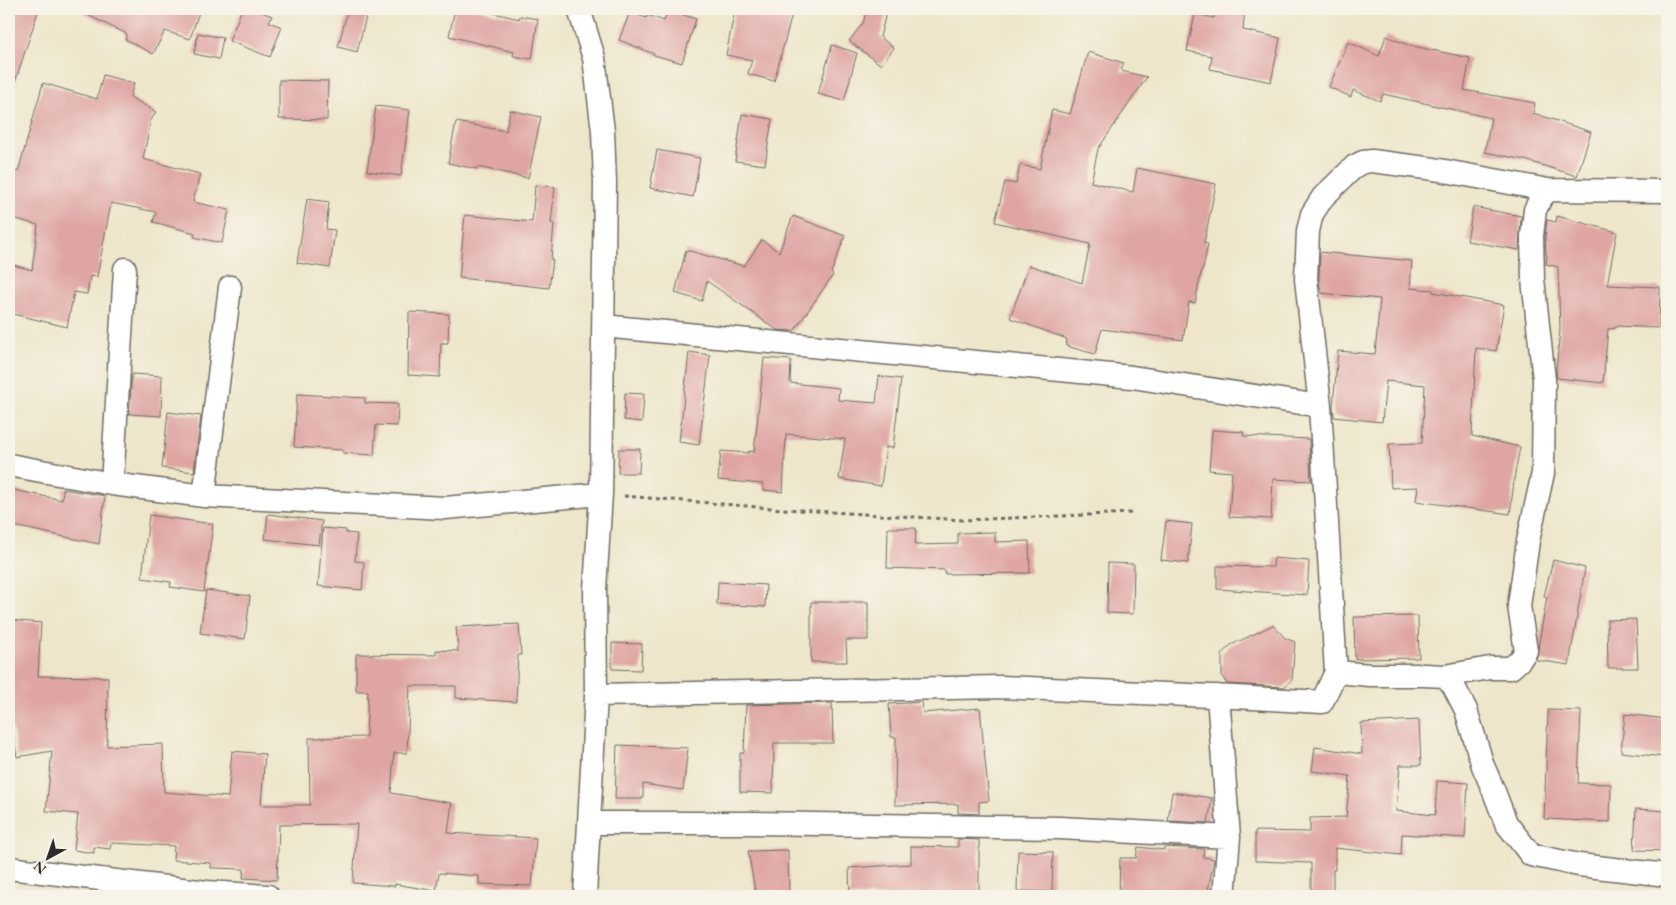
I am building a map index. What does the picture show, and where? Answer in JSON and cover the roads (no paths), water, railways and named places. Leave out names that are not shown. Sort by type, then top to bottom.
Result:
[{"type":"street","points":[[579,9],[594,58],[604,131],[605,184],[601,494],[595,589],[596,695],[586,896]]},
{"type":"street","points":[[596,695],[1001,687],[1322,702],[1336,672],[1320,406],[1306,279],[1308,231],[1312,214],[1324,197],[1355,166],[1363,162],[1372,161],[1425,168],[1548,190],[1667,191]]},
{"type":"street","points":[[1336,672],[1370,675],[1445,676],[1490,668],[1511,668],[1520,660],[1526,650],[1519,606],[1528,541],[1543,472],[1544,413],[1544,380],[1533,279],[1532,236],[1535,210],[1541,198],[1548,190]]},
{"type":"street","points":[[112,484],[125,269]]},
{"type":"street","points":[[204,496],[230,287]]},
{"type":"street","points":[[603,326],[1132,377],[1320,406]]},
{"type":"street","points":[[9,465],[112,484],[204,496],[445,508],[601,494]]},
{"type":"street","points":[[1445,676],[1453,685],[1466,710],[1483,766],[1494,788],[1506,823],[1531,855],[1579,865],[1667,875]]},
{"type":"street","points":[[1218,696],[1229,837],[1224,896]]},
{"type":"street","points":[[590,824],[749,822],[1060,828],[1229,837]]},
{"type":"street","points":[[9,868],[207,894],[268,896]]}]
